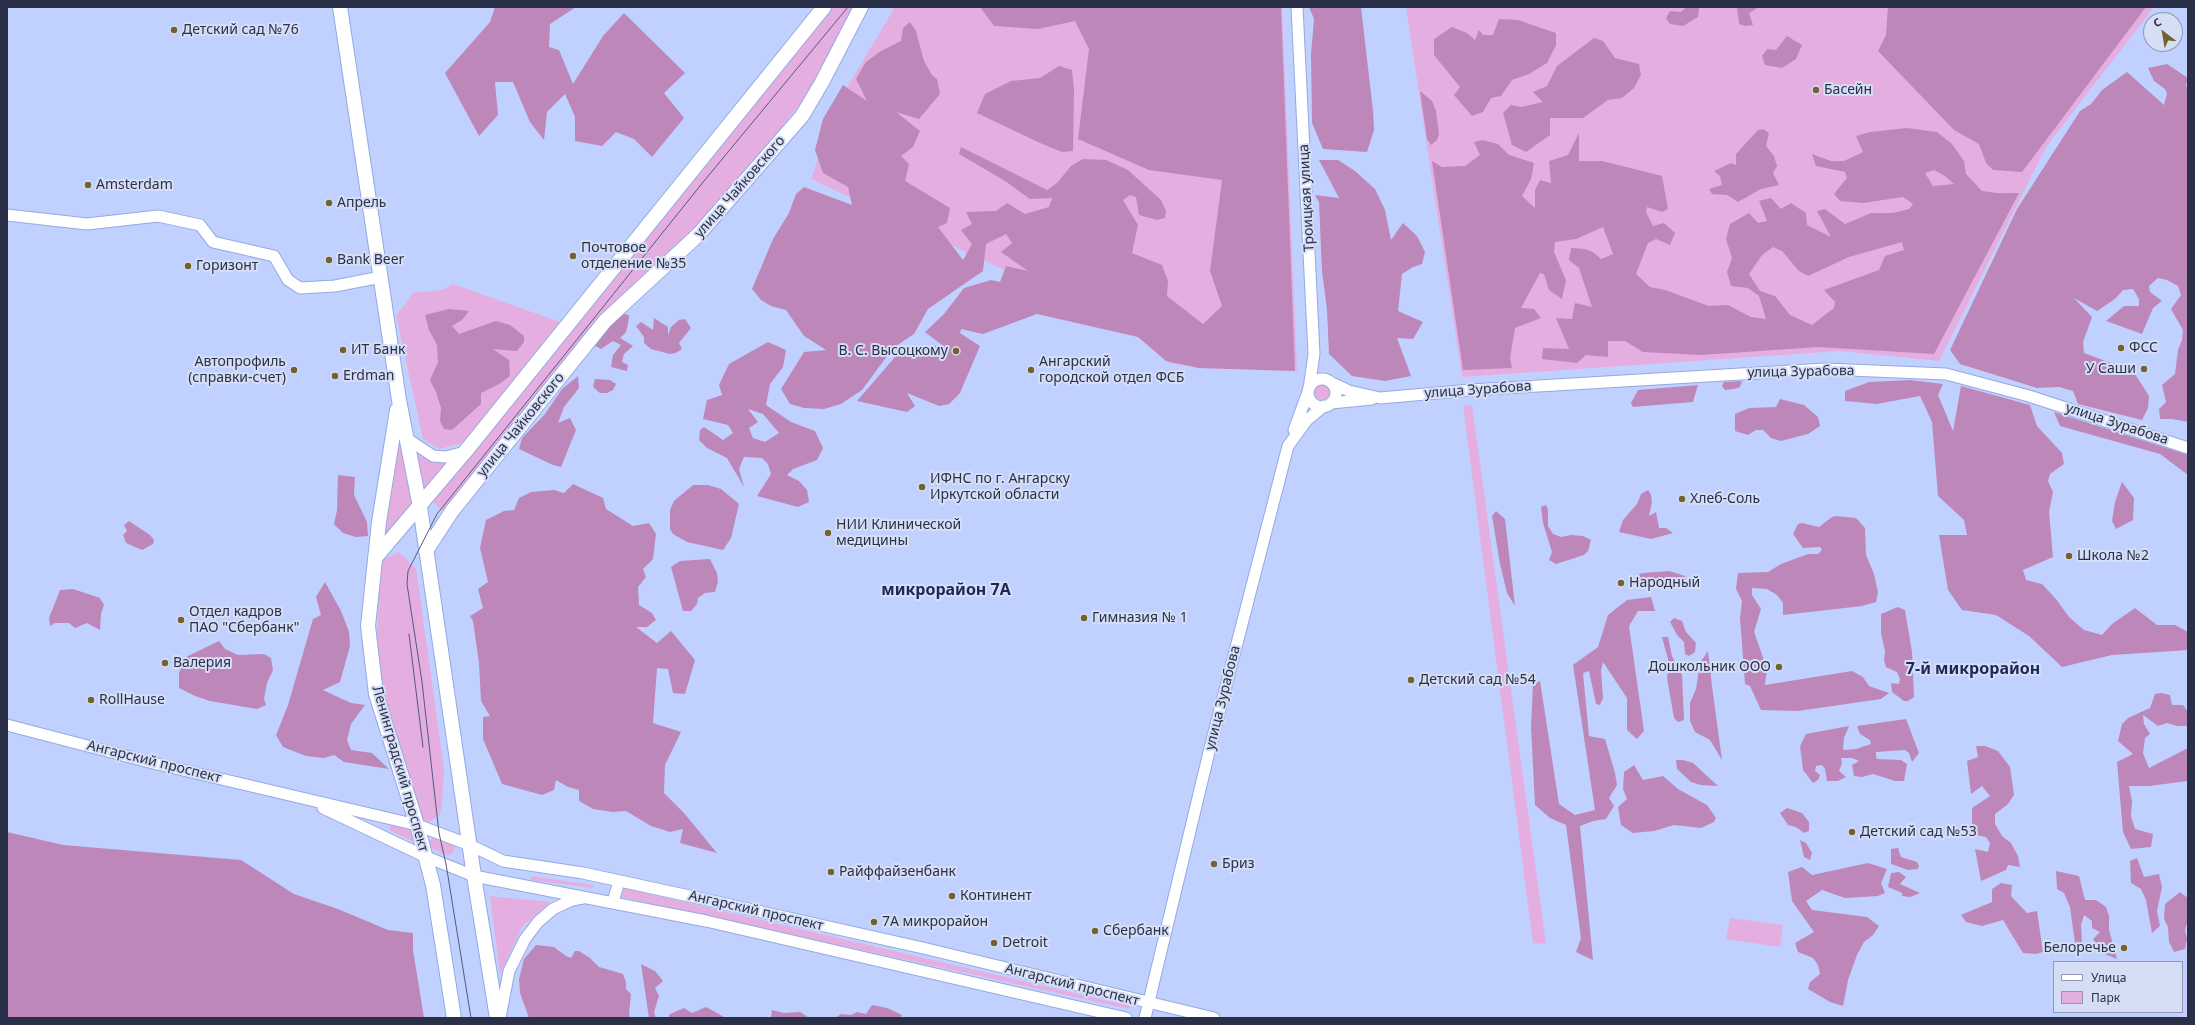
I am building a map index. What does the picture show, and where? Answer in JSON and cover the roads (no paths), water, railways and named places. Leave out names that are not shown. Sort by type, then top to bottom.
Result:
[{"type":"main road","name":"Ленинградский проспект","points":[[340,7],[399,400],[420,507],[474,876],[497,1018]]},
{"type":"main road","points":[[375,558],[420,507],[465,452],[824,7]]},
{"type":"main road","name":"улица Чайковского","points":[[426,551],[452,511],[605,321],[698,235],[802,116],[821,84],[861,7]]},
{"type":"main road","name":"Ленинградский проспект","points":[[399,400],[375,558],[368,626],[376,694],[417,825],[424,856],[433,885],[454,1018]]},
{"type":"street","name":"Троицкая улица","points":[[1288,446],[1309,390],[1314,354],[1297,7]]},
{"type":"street","points":[[7,215],[87,224],[158,216],[200,225],[213,242],[274,256],[288,280],[300,288],[335,286],[381,277]]},
{"type":"street","points":[[1314,354],[1336,393],[1328,405]]},
{"type":"street","name":"улица Зурабова","points":[[1380,398],[1471,390],[1826,369],[1946,374],[2030,396],[2188,448]]},
{"type":"street","points":[[1316,380],[1330,382],[1348,391],[1380,398],[1328,405],[1313,403],[1309,390],[1316,380]]},
{"type":"street","name":"улица Зурабова","points":[[1146,1018],[1148,1003],[1212,741],[1288,446],[1307,420],[1328,405]]},
{"type":"street","points":[[406,438],[433,456],[446,457],[465,452]]},
{"type":"street","name":"Ангарский проспект","points":[[7,725],[153,763],[417,825],[470,846],[502,862],[583,873],[924,948],[1214,1018]]},
{"type":"street","name":"Ангарский проспект","points":[[302,798],[424,856],[474,876],[706,921],[1126,1018]]},
{"type":"street","points":[[613,902],[619,881]]},
{"type":"street","points":[[500,1018],[509,971],[524,939],[538,922],[553,909],[572,900],[588,897]]},
{"type":"tram line","points":[[471,1018],[446,864],[439,833],[422,682],[407,584],[408,571],[437,514],[704,181],[848,7]]},
{"type":"tram line","points":[[409,634],[423,747]]},
{"type":"place","name":"Детский сад №76","points":[[174,30]]},
{"type":"place","name":"Басейн","points":[[1816,90]]},
{"type":"place","name":"Amsterdam","points":[[88,185]]},
{"type":"place","name":"Апрель","points":[[329,203]]},
{"type":"place","name":"Почтовое отделение №35","points":[[573,256]]},
{"type":"place","name":"Bank Beer","points":[[329,260]]},
{"type":"place","name":"Горизонт","points":[[188,266]]},
{"type":"place","name":"ФСС","points":[[2121,348]]},
{"type":"place","name":"ИТ Банк","points":[[343,350]]},
{"type":"place","name":"В. С. Высоцкому","points":[[956,351]]},
{"type":"place","name":"У Саши","points":[[2144,369]]},
{"type":"place","name":"Автопрофиль (справки-счет)","points":[[294,370]]},
{"type":"place","name":"Ангарский городской отдел ФСБ","points":[[1031,370]]},
{"type":"place","name":"Erdman","points":[[335,376]]},
{"type":"place","name":"ИФНС по г. Ангарску Иркутской области","points":[[922,487]]},
{"type":"place","name":"Хлеб-Соль","points":[[1682,499]]},
{"type":"place","name":"НИИ Клинической медицины","points":[[828,533]]},
{"type":"place","name":"Школа №2","points":[[2069,556]]},
{"type":"place","name":"Народный","points":[[1621,583]]},
{"type":"place","name":"Гимназия № 1","points":[[1084,618]]},
{"type":"place","name":"Отдел кадров ПАО \"Сбербанк\"","points":[[181,620]]},
{"type":"place","name":"Валерия","points":[[165,663]]},
{"type":"place","name":"Дошкольник ООО","points":[[1779,667]]},
{"type":"place","name":"Детский сад №54","points":[[1411,680]]},
{"type":"place","name":"RollHause","points":[[91,700]]},
{"type":"place","name":"Детский сад №53","points":[[1852,832]]},
{"type":"place","name":"Бриз","points":[[1214,864]]},
{"type":"place","name":"Райффайзенбанк","points":[[831,872]]},
{"type":"place","name":"Континент","points":[[952,896]]},
{"type":"place","name":"7А микрорайон","points":[[874,922]]},
{"type":"place","name":"Сбербанк","points":[[1095,931]]},
{"type":"place","name":"Detroit","points":[[994,943]]},
{"type":"place","name":"Белоречье","points":[[2124,948]]},
{"type":"district","name":"микрорайон 7А","points":[[946,590]]},
{"type":"district","name":"7-й микрорайон","points":[[1973,669]]}]
